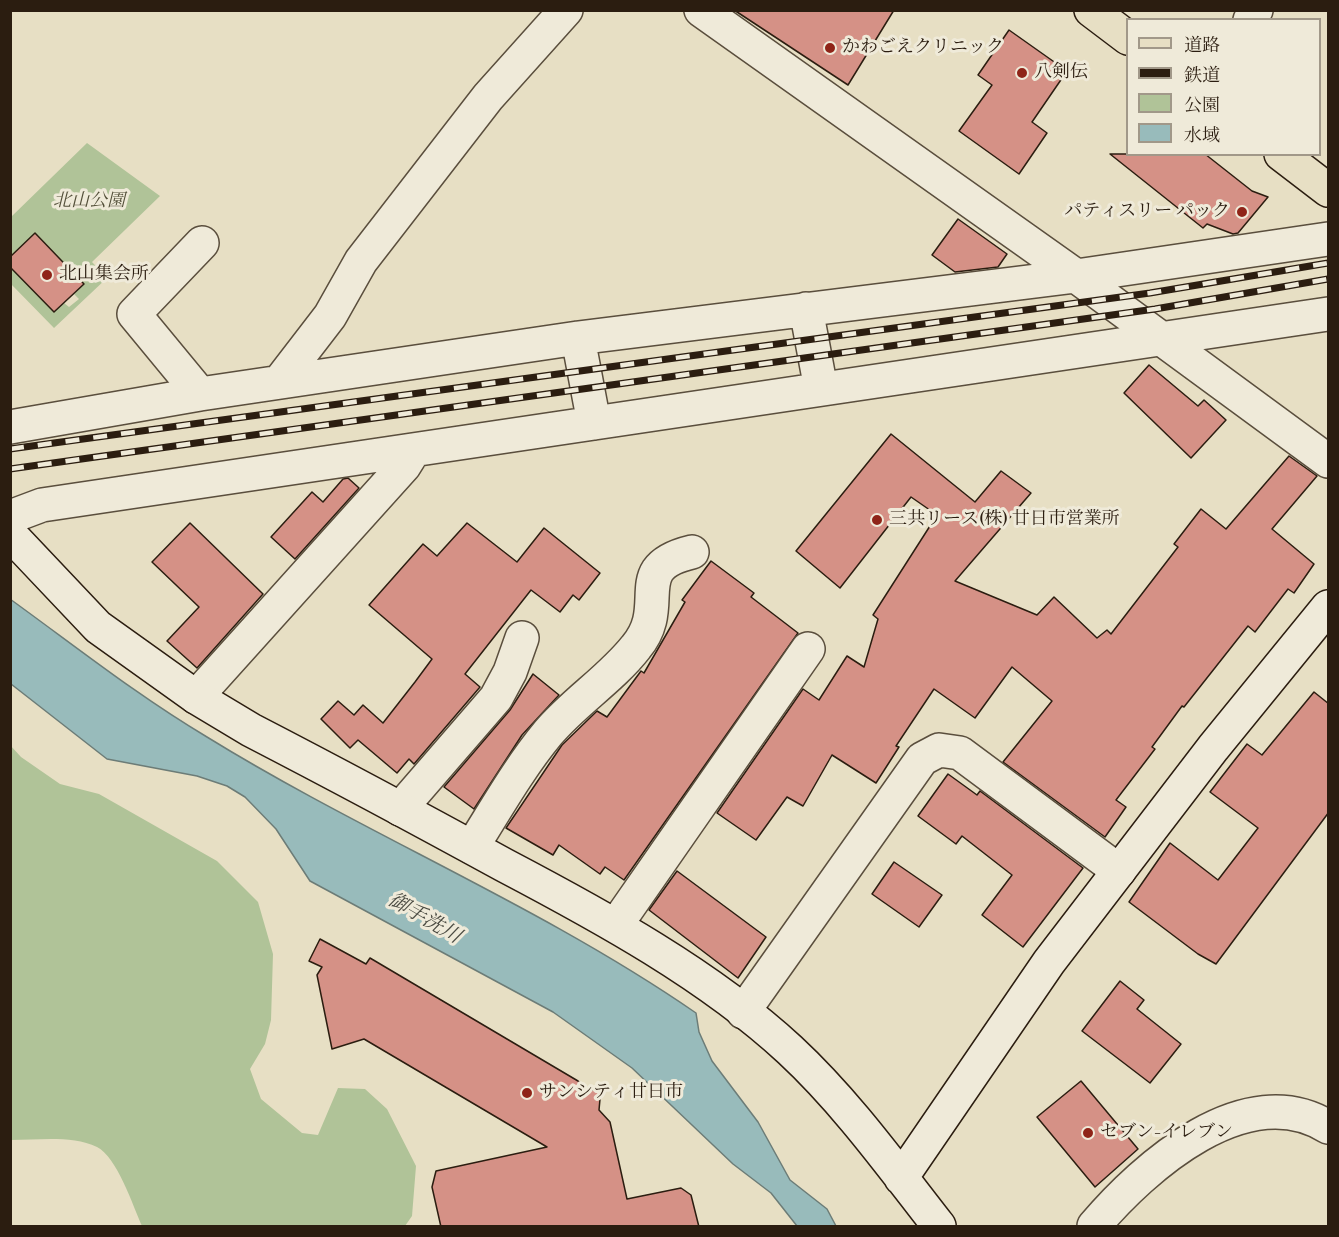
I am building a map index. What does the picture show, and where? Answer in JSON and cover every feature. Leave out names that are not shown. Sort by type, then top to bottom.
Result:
[{"type":"main road","points":[[1091,10],[1126,36]]},
{"type":"main road","points":[[1284,156],[1329,190]]},
{"type":"street","points":[[280,381],[330,316],[361,261],[488,97],[566,10]]},
{"type":"street","points":[[701,10],[1076,276],[1329,461]]},
{"type":"street","points":[[10,427],[280,381],[578,338],[1076,276],[1329,239]]},
{"type":"street","points":[[200,394],[134,314],[202,243]]},
{"type":"street","points":[[806,309],[821,389]]},
{"type":"street","points":[[10,517],[42,505],[1329,314]]},
{"type":"street","points":[[578,338],[594,423]]},
{"type":"street","points":[[196,697],[404,466],[414,450]]},
{"type":"street","points":[[10,534],[98,627],[196,697],[616,925],[743,1012],[789,1049],[817,1077],[902,1178],[939,1227]]},
{"type":"street","points":[[472,847],[549,732],[637,646],[650,624],[654,603],[651,584],[658,566],[673,557],[692,552]]},
{"type":"street","points":[[902,1178],[1049,962],[1213,748],[1329,607]]},
{"type":"street","points":[[400,809],[496,698],[510,672],[522,638]]},
{"type":"street","points":[[616,925],[808,649]]},
{"type":"street","points":[[743,1012],[922,759],[939,750],[960,753],[1119,871]]},
{"type":"street","points":[[1094,1227],[1134,1182],[1170,1152],[1190,1140],[1235,1120],[1260,1113],[1286,1113],[1298,1114],[1329,1127]]},
{"type":"green space","name":"北山公園","points":[[87,143],[160,196],[92,262],[107,278],[54,328],[11,284],[11,267],[54,312],[64,303],[69,307],[79,299],[74,294],[84,284],[35,233],[11,257],[11,217]]},
{"type":"green space","points":[[10,745],[21,757],[60,784],[99,794],[217,861],[258,902],[273,954],[271,1020],[265,1044],[250,1069],[261,1099],[302,1133],[318,1135],[338,1088],[365,1089],[387,1109],[416,1166],[412,1216],[405,1226],[142,1226],[118,1171],[104,1152],[97,1147],[66,1140],[11,1140]]},
{"type":"water","name":"御手洗川","points":[[10,599],[131,688],[207,737],[267,773],[515,904],[637,974],[696,1013],[699,1032],[712,1061],[758,1122],[790,1180],[827,1209],[836,1226],[797,1226],[771,1193],[733,1164],[632,1068],[553,1012],[310,881],[276,829],[245,797],[227,786],[197,776],[107,759],[11,684]]},
{"type":"building","name":"かわごえクリニック","points":[[734,10],[894,10],[848,85]]},
{"type":"building","points":[[1009,30],[1067,71],[1032,122],[1047,133],[1019,174],[959,131],[992,85],[978,75]]},
{"type":"building","points":[[1110,154],[1208,156],[1252,191],[1268,197],[1238,233],[1233,234],[1207,224],[1203,228]]},
{"type":"building","points":[[958,219],[1007,254],[998,267],[955,272],[932,255]]},
{"type":"building","name":"北山集会所","points":[[35,233],[84,284],[54,312],[10,267],[10,257]]},
{"type":"building","points":[[1149,365],[1198,406],[1204,400],[1226,420],[1191,458],[1124,393]]},
{"type":"building","points":[[891,434],[975,502],[1001,471],[1031,493],[955,581],[1037,615],[1054,597],[1097,638],[1107,630],[1111,634],[1178,547],[1174,544],[1201,509],[1226,529],[1289,456],[1317,476],[1272,529],[1314,564],[1294,593],[1288,589],[1255,632],[1248,626],[1184,707],[1182,706],[1152,747],[1155,749],[1116,800],[1126,807],[1105,837],[1003,762],[1052,701],[1012,667],[975,718],[934,689],[896,746],[899,747],[876,783],[832,755],[803,806],[787,797],[756,840],[717,813],[803,689],[819,700],[847,656],[864,667],[878,619],[873,615],[937,515],[911,497],[840,588],[796,551]]},
{"type":"building","points":[[348,478],[359,488],[295,559],[271,537],[312,492],[323,502],[343,479]]},
{"type":"building","points":[[190,523],[263,594],[197,668],[167,641],[199,607],[152,562]]},
{"type":"building","points":[[467,523],[517,562],[544,528],[600,573],[579,600],[573,595],[560,612],[531,590],[465,674],[480,687],[414,764],[409,759],[397,773],[358,740],[350,748],[321,719],[338,701],[354,715],[363,705],[383,723],[415,682],[432,659],[369,605],[423,544],[437,556]]},
{"type":"building","points":[[711,561],[754,593],[751,597],[798,633],[624,880],[605,867],[600,874],[559,845],[553,855],[506,828],[562,745],[597,711],[607,717],[641,671],[644,673],[685,602],[682,600]]},
{"type":"building","points":[[533,674],[559,695],[522,735],[474,809],[444,787],[510,710]]},
{"type":"building","points":[[1314,692],[1329,704],[1329,812],[1216,964],[1198,954],[1129,902],[1170,843],[1218,880],[1258,828],[1210,792],[1247,744],[1262,755]]},
{"type":"building","points":[[948,774],[977,795],[980,791],[1083,868],[1023,947],[982,915],[1012,875],[962,836],[956,844],[918,816]]},
{"type":"building","points":[[894,862],[942,895],[919,927],[872,894]]},
{"type":"building","points":[[677,871],[766,937],[738,978],[649,910]]},
{"type":"building","name":"サンシティ廿日市","points":[[320,939],[366,964],[370,958],[578,1081],[588,1091],[601,1088],[599,1110],[610,1122],[627,1199],[681,1188],[691,1195],[699,1227],[441,1227],[432,1187],[436,1171],[547,1147],[364,1039],[332,1049],[317,975],[322,967],[309,961]]},
{"type":"building","points":[[1120,981],[1144,1000],[1137,1009],[1181,1044],[1150,1083],[1082,1031]]},
{"type":"building","name":"セブン-イレブン","points":[[1081,1081],[1138,1149],[1095,1187],[1037,1117]]},
{"type":"railway","points":[[10,449],[1150,293],[1328,263]]},
{"type":"railway","points":[[10,469],[1155,309],[1328,279]]},
{"type":"place","name":"かわごえクリニック","points":[[830,48]]},
{"type":"place","name":"八剣伝","points":[[1022,73]]},
{"type":"place","name":"パティスリー パック","points":[[1242,212]]},
{"type":"place","name":"北山集会所","points":[[47,275]]},
{"type":"place","name":"三共リース(株) 廿日市営業所","points":[[877,520]]},
{"type":"place","name":"サンシティ廿日市","points":[[527,1093]]},
{"type":"place","name":"セブン-イレブン","points":[[1088,1133]]}]
